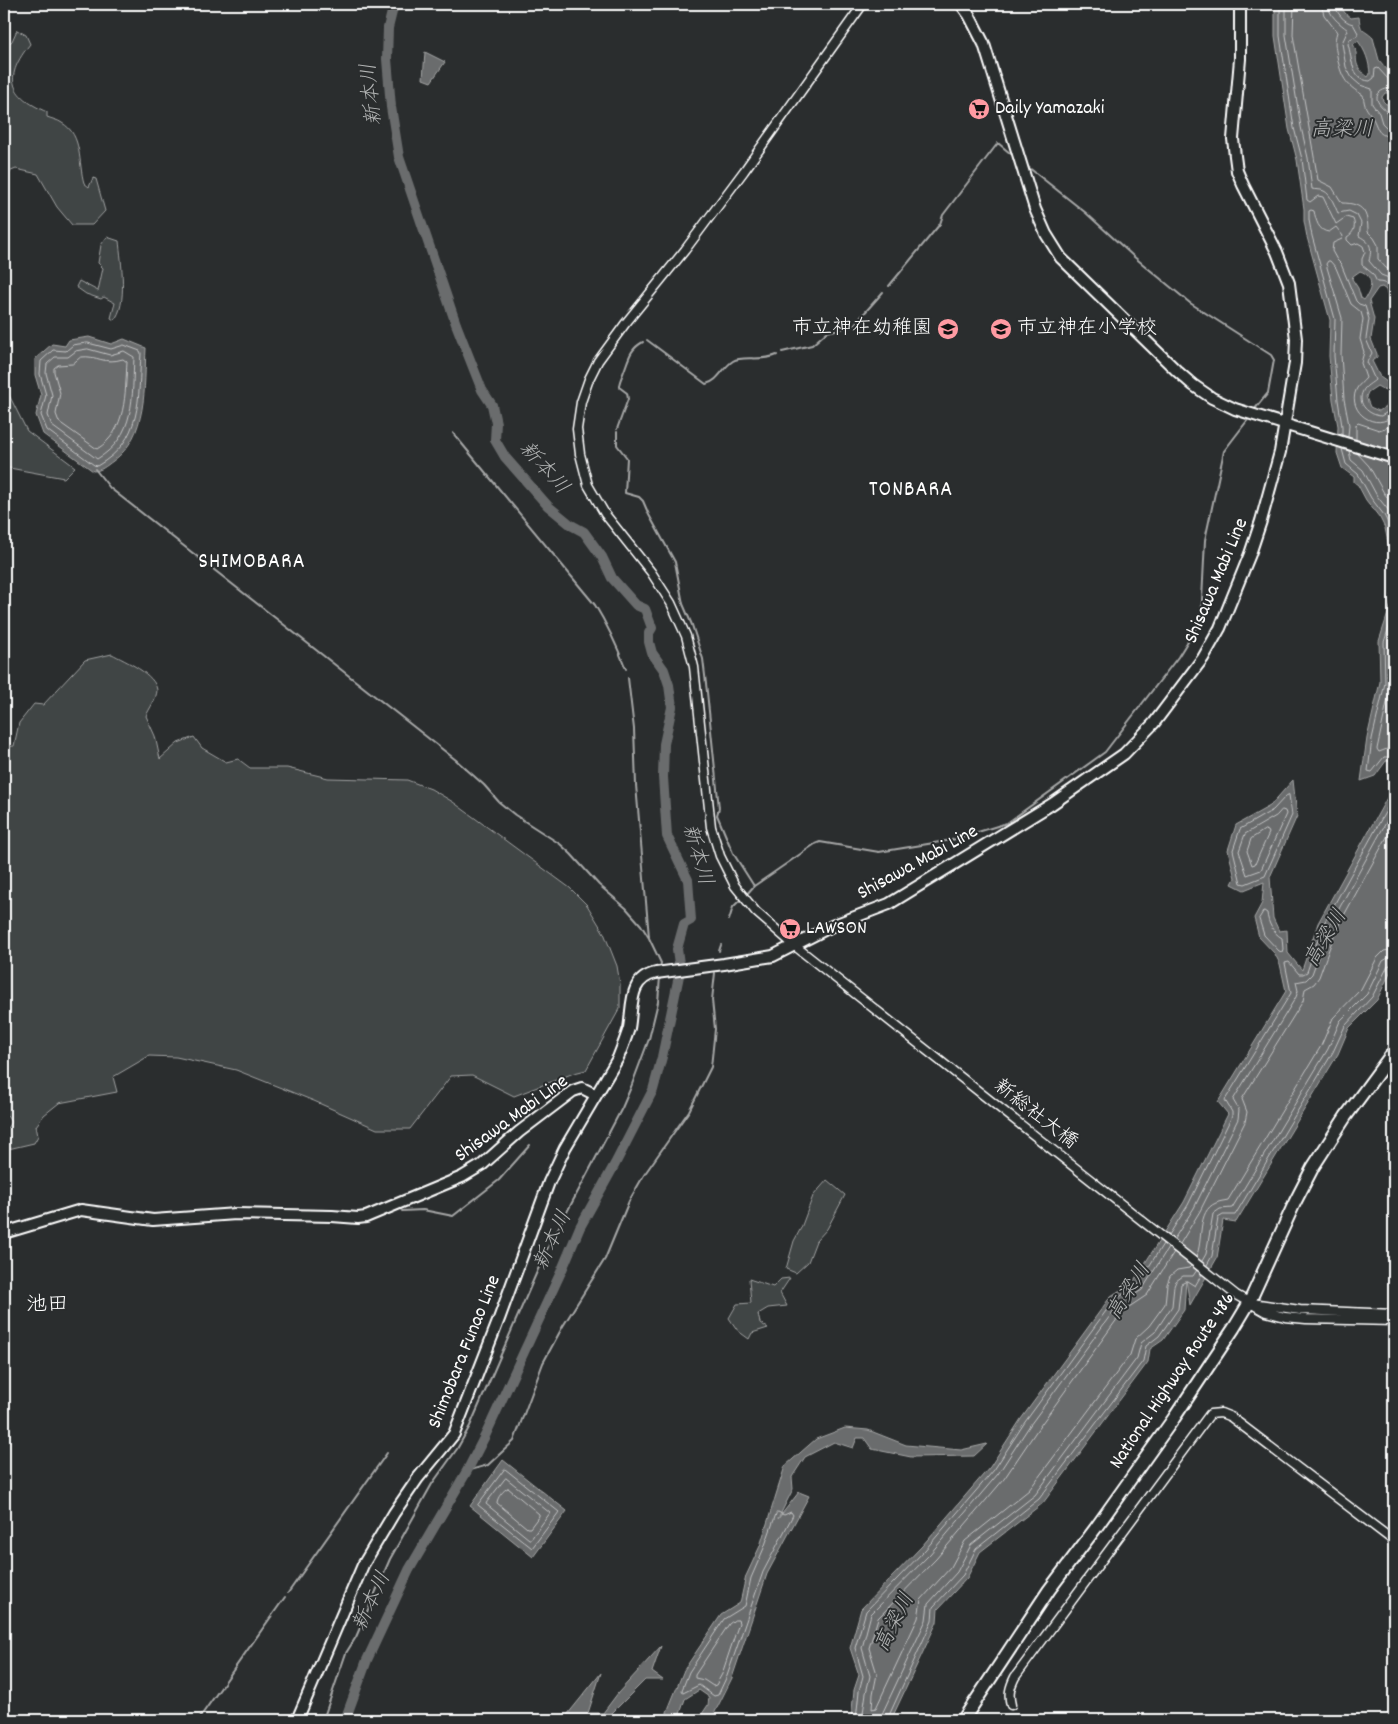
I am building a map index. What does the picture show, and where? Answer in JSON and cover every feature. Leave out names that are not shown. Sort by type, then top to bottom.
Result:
[{"type":"highway","name":"National Highway Route 486","points":[[963,1720],[1049,1590],[1174,1418],[1234,1328],[1249,1303],[1294,1202],[1313,1167],[1346,1116],[1394,1051]]},
{"type":"main road","points":[[961,4],[970,15],[984,44],[1035,210],[1046,234],[1061,258],[1177,371],[1212,398],[1263,419],[1394,458]]},
{"type":"main road","name":"Shisawa Mabi Line","points":[[4,1233],[81,1210],[153,1220],[222,1215],[358,1218],[366,1217],[462,1178],[482,1165],[519,1132],[573,1091],[582,1088],[596,1095],[624,1044],[634,989],[648,974],[773,956],[834,925],[889,904],[948,869],[1081,784],[1124,754],[1148,731],[1203,658],[1220,628],[1250,554],[1289,426],[1296,339],[1289,283],[1277,252],[1243,185],[1234,156],[1233,139],[1240,59],[1240,4]]},
{"type":"main road","name":"Shimobara Funao Line","points":[[298,1720],[367,1558],[384,1528],[418,1478],[454,1434],[499,1319],[549,1182],[565,1148],[596,1095]]},
{"type":"street","name":"新総社大橋","points":[[863,4],[685,250],[625,324],[598,361],[581,402],[577,429],[580,454],[588,486],[605,514],[656,579],[671,603],[686,636],[694,666],[711,827],[720,856],[735,886],[756,912],[795,946],[1236,1295],[1249,1303]]},
{"type":"street","points":[[1249,1303],[1267,1308],[1394,1321]]},
{"type":"street","points":[[1368,1317],[1394,1314]]},
{"type":"street","points":[[1011,1704],[1009,1696],[1010,1686],[1015,1677],[1210,1414],[1221,1413],[1231,1417],[1394,1541]]},
{"type":"shaded area","points":[[17,30],[26,35],[30,44],[16,66],[14,84],[24,99],[47,112],[47,117],[57,120],[69,128],[77,142],[84,183],[89,187],[93,178],[96,179],[105,211],[92,225],[72,225],[57,207],[38,174],[16,169],[4,174],[4,48],[12,41]]},
{"type":"shaded area","points":[[107,237],[119,241],[122,271],[121,304],[114,320],[111,318],[115,303],[104,297],[101,299],[86,294],[76,287],[79,281],[98,291],[103,268],[98,263],[101,245]]},
{"type":"shaded area","points":[[4,385],[27,431],[75,467],[64,478],[4,467]]},
{"type":"shaded area","points":[[112,654],[145,673],[155,684],[157,693],[146,716],[155,736],[160,759],[178,743],[194,737],[202,748],[226,762],[238,759],[250,768],[287,768],[328,778],[407,780],[431,789],[453,802],[570,888],[587,905],[604,933],[617,966],[620,984],[620,1008],[586,1070],[514,1096],[472,1075],[451,1076],[410,1129],[377,1129],[314,1101],[236,1070],[176,1057],[149,1056],[113,1077],[117,1092],[59,1103],[44,1115],[36,1126],[38,1136],[34,1143],[4,1150],[4,1133],[11,1122],[4,1111],[4,747],[14,746],[19,723],[34,704],[43,705],[85,660]]},
{"type":"shaded area","points":[[827,1180],[845,1195],[827,1229],[816,1241],[808,1262],[796,1273],[786,1269],[794,1241],[813,1196]]},
{"type":"shaded area","points":[[790,1278],[780,1293],[787,1306],[768,1308],[758,1314],[760,1323],[768,1328],[752,1333],[749,1339],[738,1331],[729,1318],[737,1304],[751,1303],[749,1279],[773,1287],[781,1279]]},
{"type":"water","name":"高梁川","points":[[1275,4],[1339,4],[1351,18],[1359,17],[1363,30],[1373,38],[1379,60],[1394,78],[1394,93],[1385,93],[1382,97],[1386,104],[1393,103],[1394,101],[1391,114],[1394,124],[1394,310],[1393,302],[1388,298],[1386,290],[1382,287],[1378,288],[1369,301],[1374,319],[1371,339],[1377,354],[1377,357],[1372,361],[1380,377],[1387,382],[1393,379],[1394,354],[1394,572],[1385,528],[1358,485],[1354,482],[1354,477],[1342,468],[1337,453],[1338,426],[1333,400],[1329,356],[1330,320],[1307,237],[1297,160],[1289,129],[1275,36]],"holes":[[[1358,41],[1368,61],[1370,74],[1368,77],[1357,64],[1353,44]],[[1360,271],[1365,273],[1370,280],[1369,292],[1364,300],[1361,298],[1358,288],[1352,279]],[[1377,386],[1388,392],[1390,395],[1387,406],[1379,411],[1370,407],[1366,397],[1368,392]]]},
{"type":"water","points":[[425,52],[445,62],[431,82],[423,79]]},
{"type":"water","points":[[89,337],[111,344],[124,339],[146,348],[142,410],[133,438],[124,451],[113,461],[96,471],[93,471],[43,434],[36,415],[41,395],[35,375],[35,359],[52,344],[65,346],[69,340]]},
{"type":"water","points":[[1394,583],[1394,762],[1386,761],[1375,776],[1361,781],[1367,738],[1380,682],[1379,641],[1391,604]]},
{"type":"water","name":"高梁川","points":[[1293,780],[1297,816],[1270,877],[1273,918],[1279,931],[1287,930],[1288,953],[1302,970],[1318,923],[1394,785],[1394,964],[1377,1000],[1349,1028],[1338,1054],[1236,1222],[1223,1220],[1217,1258],[1190,1305],[1186,1280],[1184,1310],[1163,1340],[1150,1349],[1148,1362],[1043,1503],[980,1552],[967,1578],[938,1609],[937,1622],[891,1720],[851,1720],[854,1690],[859,1675],[850,1648],[861,1609],[922,1546],[990,1467],[1021,1419],[1111,1296],[1133,1282],[1184,1202],[1228,1114],[1218,1102],[1286,991],[1280,964],[1275,954],[1259,937],[1254,918],[1262,903],[1264,882],[1244,890],[1232,884],[1235,878],[1228,850],[1236,825],[1270,806]]},
{"type":"water","points":[[845,1428],[868,1430],[906,1445],[961,1450],[987,1444],[974,1456],[911,1457],[872,1449],[864,1438],[857,1438],[853,1448],[834,1442],[805,1457],[792,1477],[793,1489],[778,1519],[799,1492],[809,1496],[767,1574],[732,1678],[711,1720],[698,1720],[708,1705],[709,1697],[699,1690],[685,1699],[678,1720],[668,1720],[667,1712],[684,1670],[721,1615],[740,1603],[746,1576],[760,1546],[785,1466],[816,1439]]},
{"type":"water","points":[[503,1460],[567,1511],[533,1557],[470,1506]]},
{"type":"water","points":[[661,1646],[652,1672],[663,1680],[645,1680],[605,1720],[563,1720],[601,1673],[588,1713],[603,1713],[618,1693]]},
{"type":"waterway","name":"新本川","points":[[345,1720],[367,1660],[409,1570],[467,1471],[486,1434],[580,1227],[653,1090],[680,971],[677,949],[684,924],[691,920],[688,880],[667,836],[663,777],[664,744],[672,707],[669,685],[664,670],[652,653],[649,642],[649,633],[652,628],[645,609],[636,605],[612,578],[602,557],[584,532],[571,525],[548,506],[505,457],[495,440],[496,423],[492,405],[482,390],[456,324],[399,157],[391,107],[387,59],[388,28],[394,4]]},
{"type":"waterway","points":[[889,286],[940,224],[943,215],[998,143],[1011,154]]},
{"type":"waterway","points":[[1028,167],[1086,213],[1133,256],[1190,303],[1271,355],[1274,360],[1268,393],[1254,410]]},
{"type":"waterway","points":[[782,352],[812,345],[827,332],[853,326],[883,292]]},
{"type":"waterway","points":[[647,340],[706,384],[714,380],[729,364],[737,359],[765,358],[777,355]]},
{"type":"waterway","points":[[617,429],[628,399],[627,393],[619,387],[620,381],[630,354],[643,342]]},
{"type":"waterway","points":[[746,895],[754,886],[820,842],[879,852],[952,840],[1007,823],[1105,752],[1178,657],[1201,620],[1205,540],[1224,451],[1250,417]]},
{"type":"waterway","points":[[617,432],[617,445],[627,458],[625,493],[639,497],[643,501],[675,562],[683,604],[703,659],[719,808],[717,815],[733,853],[754,886]]},
{"type":"waterway","points":[[453,433],[595,605],[612,636],[626,669]]},
{"type":"waterway","points":[[95,469],[110,488],[456,760],[515,815],[560,844],[641,925],[661,963],[660,968]]},
{"type":"waterway","points":[[628,678],[634,729],[636,785],[649,937]]},
{"type":"waterway","points":[[729,920],[733,907],[742,898]]},
{"type":"waterway","points":[[719,951],[721,945]]},
{"type":"waterway","points":[[467,1471],[488,1465],[514,1441],[543,1363],[563,1326],[605,1259],[629,1201],[644,1175],[689,1111],[711,1067],[715,1029],[712,1000],[715,973]]},
{"type":"waterway","points":[[323,1720],[346,1653],[356,1637],[390,1559],[432,1484],[457,1449],[470,1426],[546,1251],[622,1108],[649,1039],[658,1002],[660,977]]},
{"type":"waterway","points":[[402,1211],[423,1210],[453,1216],[499,1180],[530,1145]]},
{"type":"waterway","points":[[288,1593],[387,1453]]},
{"type":"waterway","points":[[198,1720],[285,1597]]},
{"type":"place","name":"Daily Yamazaki","points":[[979,109]]},
{"type":"place","name":"市立神在幼稚園","points":[[948,329]]},
{"type":"place","name":"市立神在小学校","points":[[1001,329]]},
{"type":"place","name":"LAWSON","points":[[790,929]]},
{"type":"district","name":"TONBARA","points":[[911,490]]},
{"type":"district","name":"SHIMOBARA","points":[[252,562]]},
{"type":"district","name":"池田","points":[[47,1306]]}]
